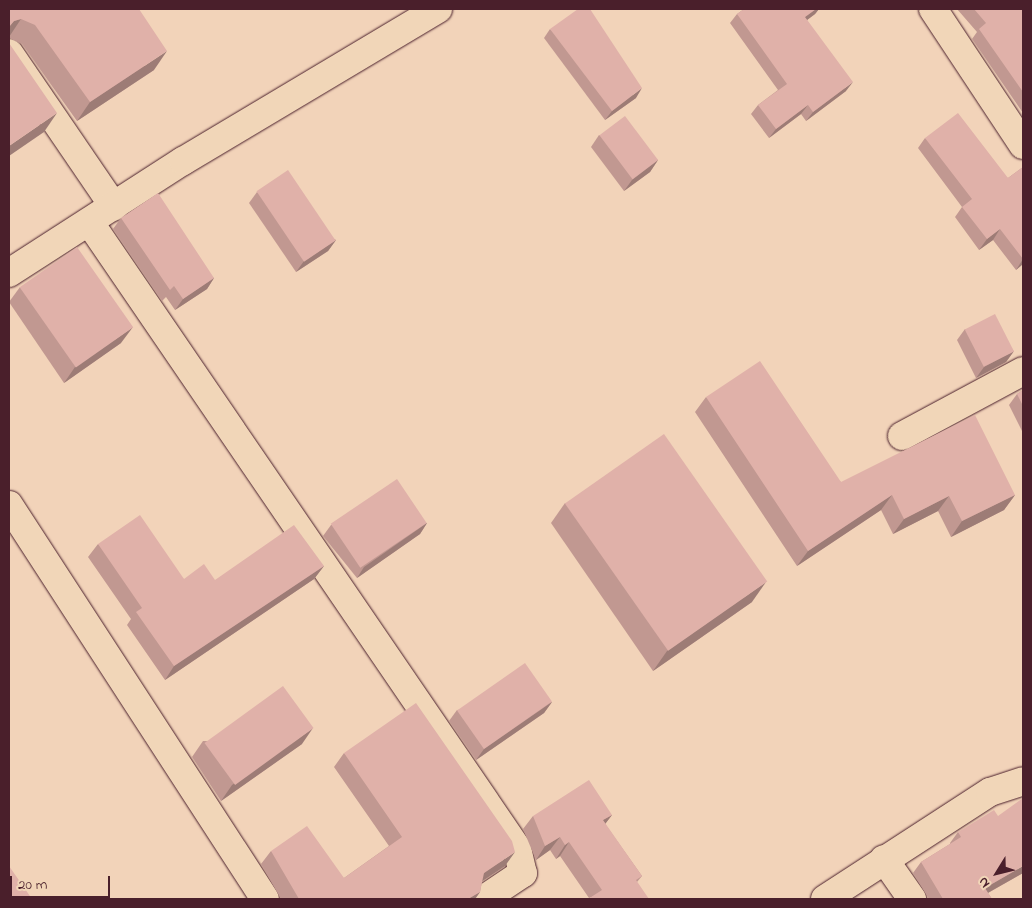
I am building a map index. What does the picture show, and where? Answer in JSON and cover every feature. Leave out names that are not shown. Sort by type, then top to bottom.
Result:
[{"type":"street","points":[[9,272],[438,9]]},
{"type":"street","points":[[933,9],[1023,145]]},
{"type":"street","points":[[9,53],[114,207]]},
{"type":"street","points":[[90,223],[517,848],[523,873],[484,899]]},
{"type":"street","points":[[902,436],[1023,370]]},
{"type":"street","points":[[9,505],[265,899]]},
{"type":"street","points":[[825,899],[884,859],[1003,784],[1023,780]]},
{"type":"street","points":[[884,859],[912,899]]},
{"type":"building","points":[[9,9],[139,9],[167,51],[90,102],[35,25],[21,19],[14,21],[9,27]]},
{"type":"building","points":[[578,9],[590,9],[642,88],[612,111],[550,29]]},
{"type":"building","points":[[744,9],[816,9],[805,17],[853,82],[813,112],[808,105],[776,129],[758,105],[787,84],[737,14]]},
{"type":"building","points":[[974,9],[1023,9],[1023,92],[979,29],[986,23]]},
{"type":"building","points":[[9,43],[57,113],[9,146]]},
{"type":"building","points":[[958,113],[1008,178],[1023,167],[1023,259],[1000,229],[987,239],[962,207],[972,199],[925,138]]},
{"type":"building","points":[[625,116],[658,160],[633,179],[599,135]]},
{"type":"building","points":[[288,170],[336,240],[304,262],[256,191]]},
{"type":"building","points":[[158,193],[214,278],[183,299],[174,286],[170,290],[121,218]]},
{"type":"building","points":[[77,247],[133,327],[76,367],[20,287]]},
{"type":"building","points":[[995,314],[1014,351],[984,367],[965,329]]},
{"type":"building","points":[[760,361],[841,482],[975,415],[1015,495],[962,521],[949,496],[904,519],[892,495],[808,551],[706,397]]},
{"type":"building","points":[[1023,390],[1023,406],[1017,394]]},
{"type":"building","points":[[664,434],[767,581],[668,651],[565,503]]},
{"type":"building","points":[[397,479],[427,523],[360,568],[331,524]]},
{"type":"building","points":[[140,515],[184,579],[204,564],[215,580],[294,525],[324,566],[174,666],[136,612],[142,608],[98,544]]},
{"type":"building","points":[[525,663],[552,702],[484,749],[457,711]]},
{"type":"building","points":[[283,686],[314,728],[235,785],[205,743]]},
{"type":"building","points":[[416,703],[512,841],[515,852],[484,873],[480,892],[468,899],[299,899],[271,851],[307,826],[344,878],[402,837],[344,753]]},
{"type":"building","points":[[589,780],[612,815],[603,820],[642,876],[636,880],[649,899],[588,899],[602,890],[569,842],[565,845],[560,837],[545,846],[533,816]]},
{"type":"building","points":[[1023,798],[1023,866],[985,888],[992,899],[943,899],[921,862],[961,837],[958,832],[994,810],[998,816]]},
{"type":"building","points":[[9,866],[32,899],[9,899]]}]
